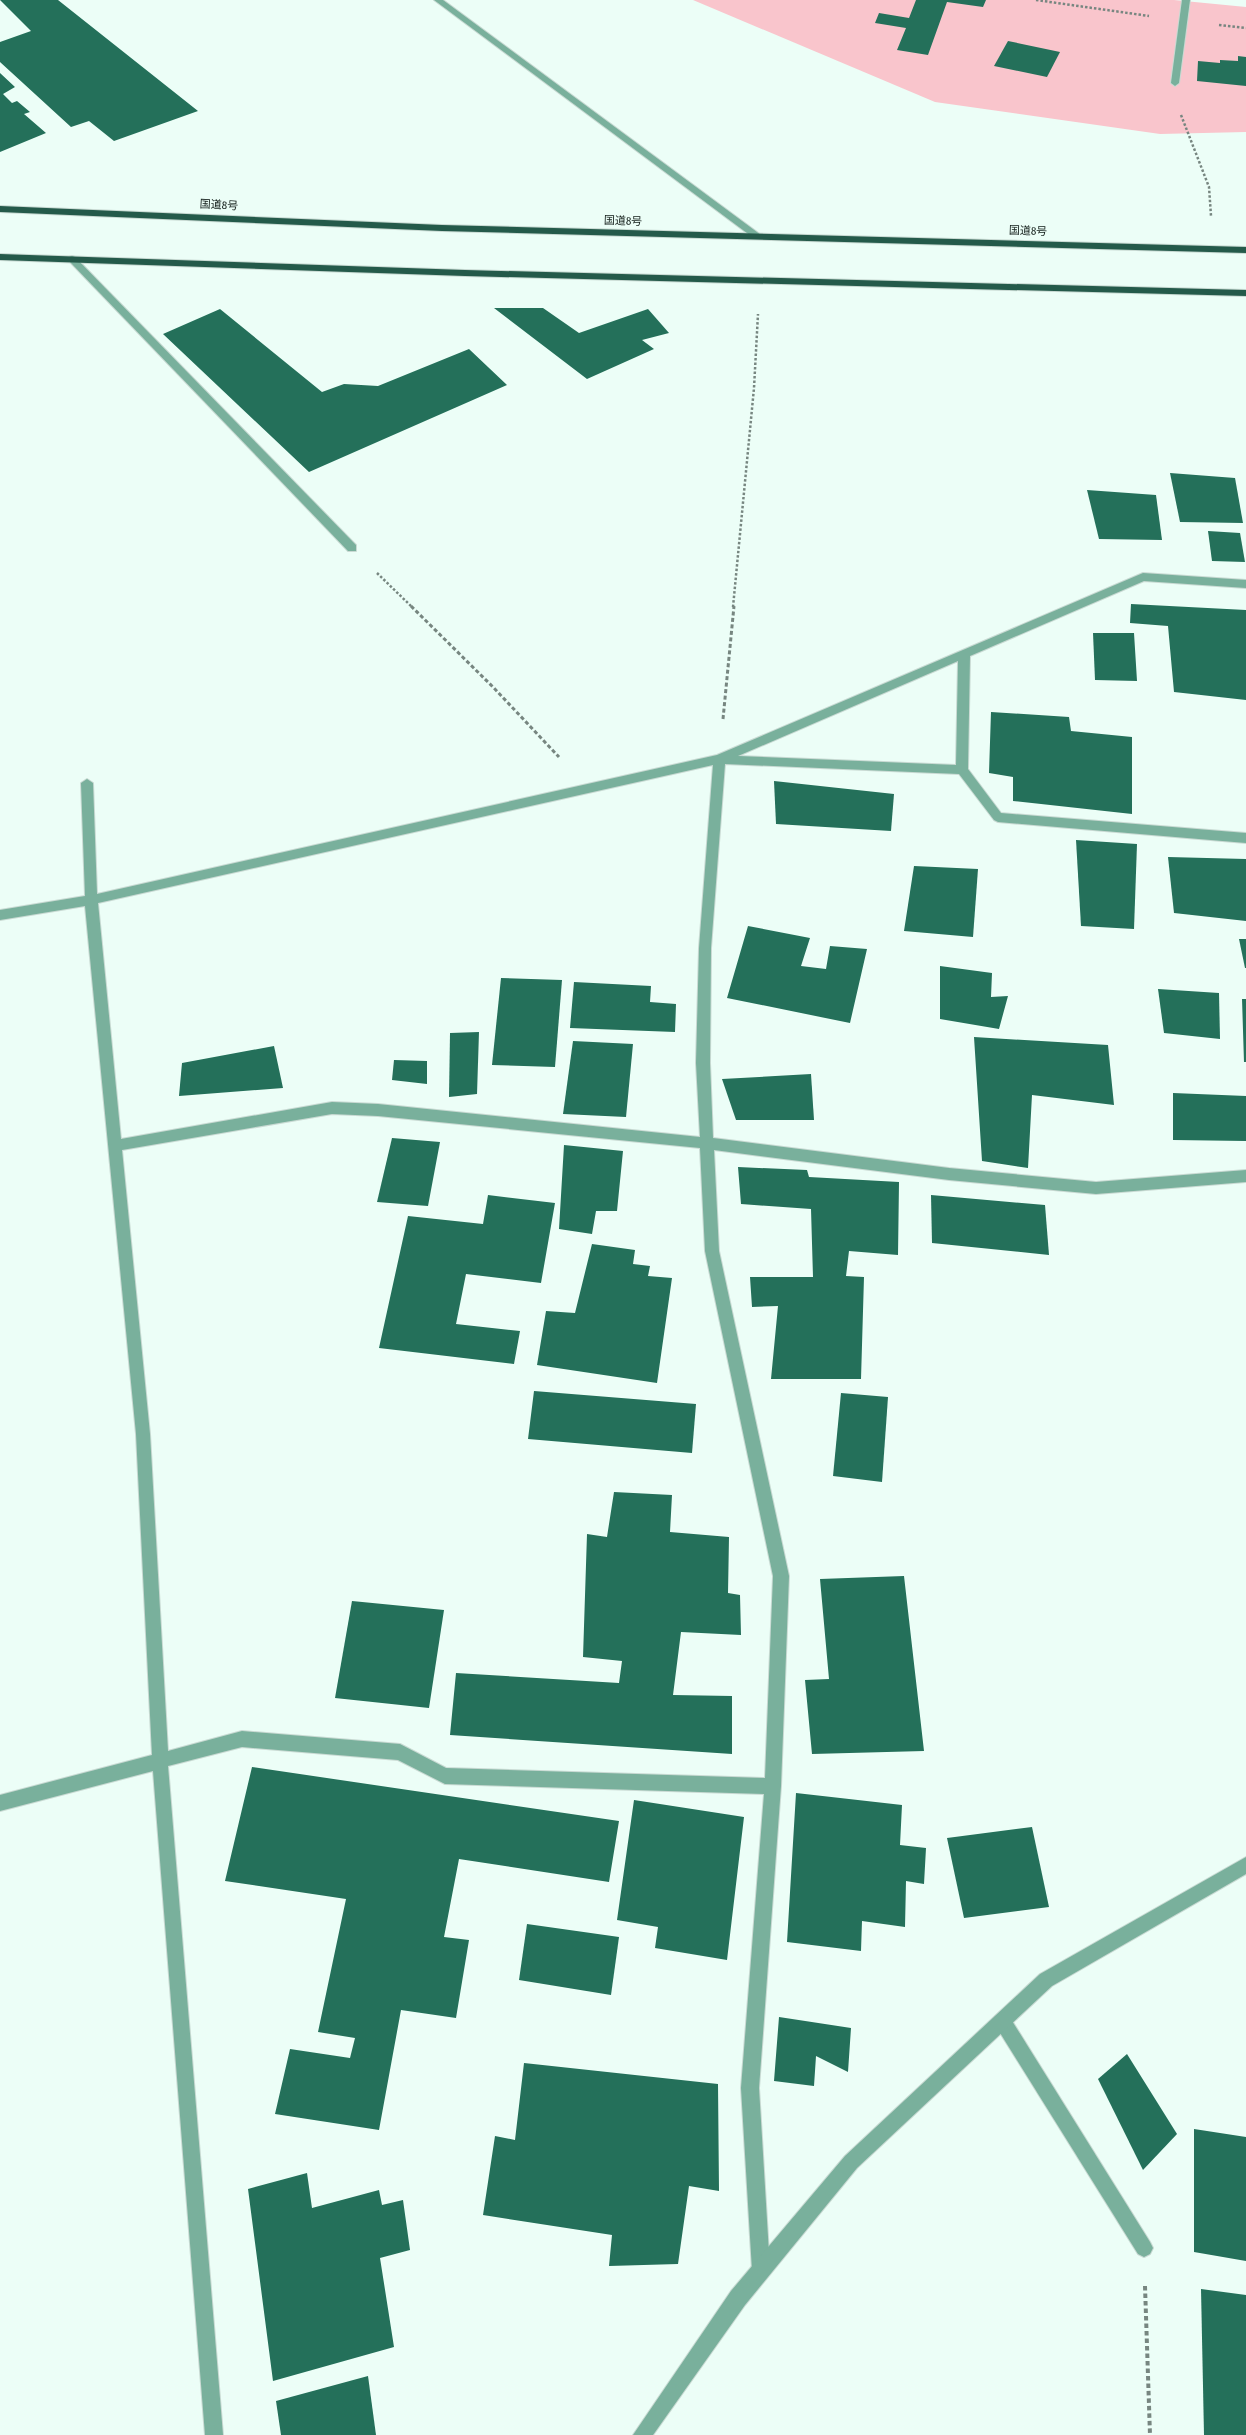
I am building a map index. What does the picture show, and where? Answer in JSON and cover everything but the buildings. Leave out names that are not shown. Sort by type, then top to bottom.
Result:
[{"type":"highway","name":"国道8号","points":[[0,208],[442,228],[1246,250]]},
{"type":"highway","points":[[0,256],[465,273],[1246,293]]},
{"type":"street","points":[[438,0],[758,237]]},
{"type":"street","points":[[1175,82],[1186,0]]},
{"type":"street","points":[[72,259],[352,548]]},
{"type":"street","points":[[0,915],[91,900],[590,790],[719,759],[1143,577],[1246,584]]},
{"type":"street","points":[[964,653],[962,770],[998,817],[1246,838]]},
{"type":"street","points":[[719,759],[962,770]]},
{"type":"street","points":[[719,759],[705,948],[703,1063],[712,1251],[781,1576],[773,1786],[750,2088],[761,2270]]},
{"type":"street","points":[[87,783],[91,900],[143,1434],[160,1761],[214,2435]]},
{"type":"street","points":[[114,1146],[332,1108],[378,1110],[706,1143],[949,1174],[1096,1188],[1246,1176]]},
{"type":"street","points":[[0,1803],[242,1739],[400,1752],[445,1776],[773,1786]]},
{"type":"street","points":[[642,2435],[738,2298],[852,2162],[1046,1980],[1246,1865]]},
{"type":"street","points":[[1003,2022],[1144,2248]]},
{"type":"path","points":[[1036,0],[1184,22]]},
{"type":"path","points":[[1175,82],[1177,106],[1209,187],[1211,220],[1218,249]]},
{"type":"path","points":[[719,759],[754,388],[761,281]]},
{"type":"path","points":[[352,548],[492,687],[590,790]]},
{"type":"path","points":[[1144,2248],[1150,2435]]},
{"type":"shaded area","points":[[693,0],[1174,0],[1246,7],[1246,132],[1160,134],[935,102]]}]
